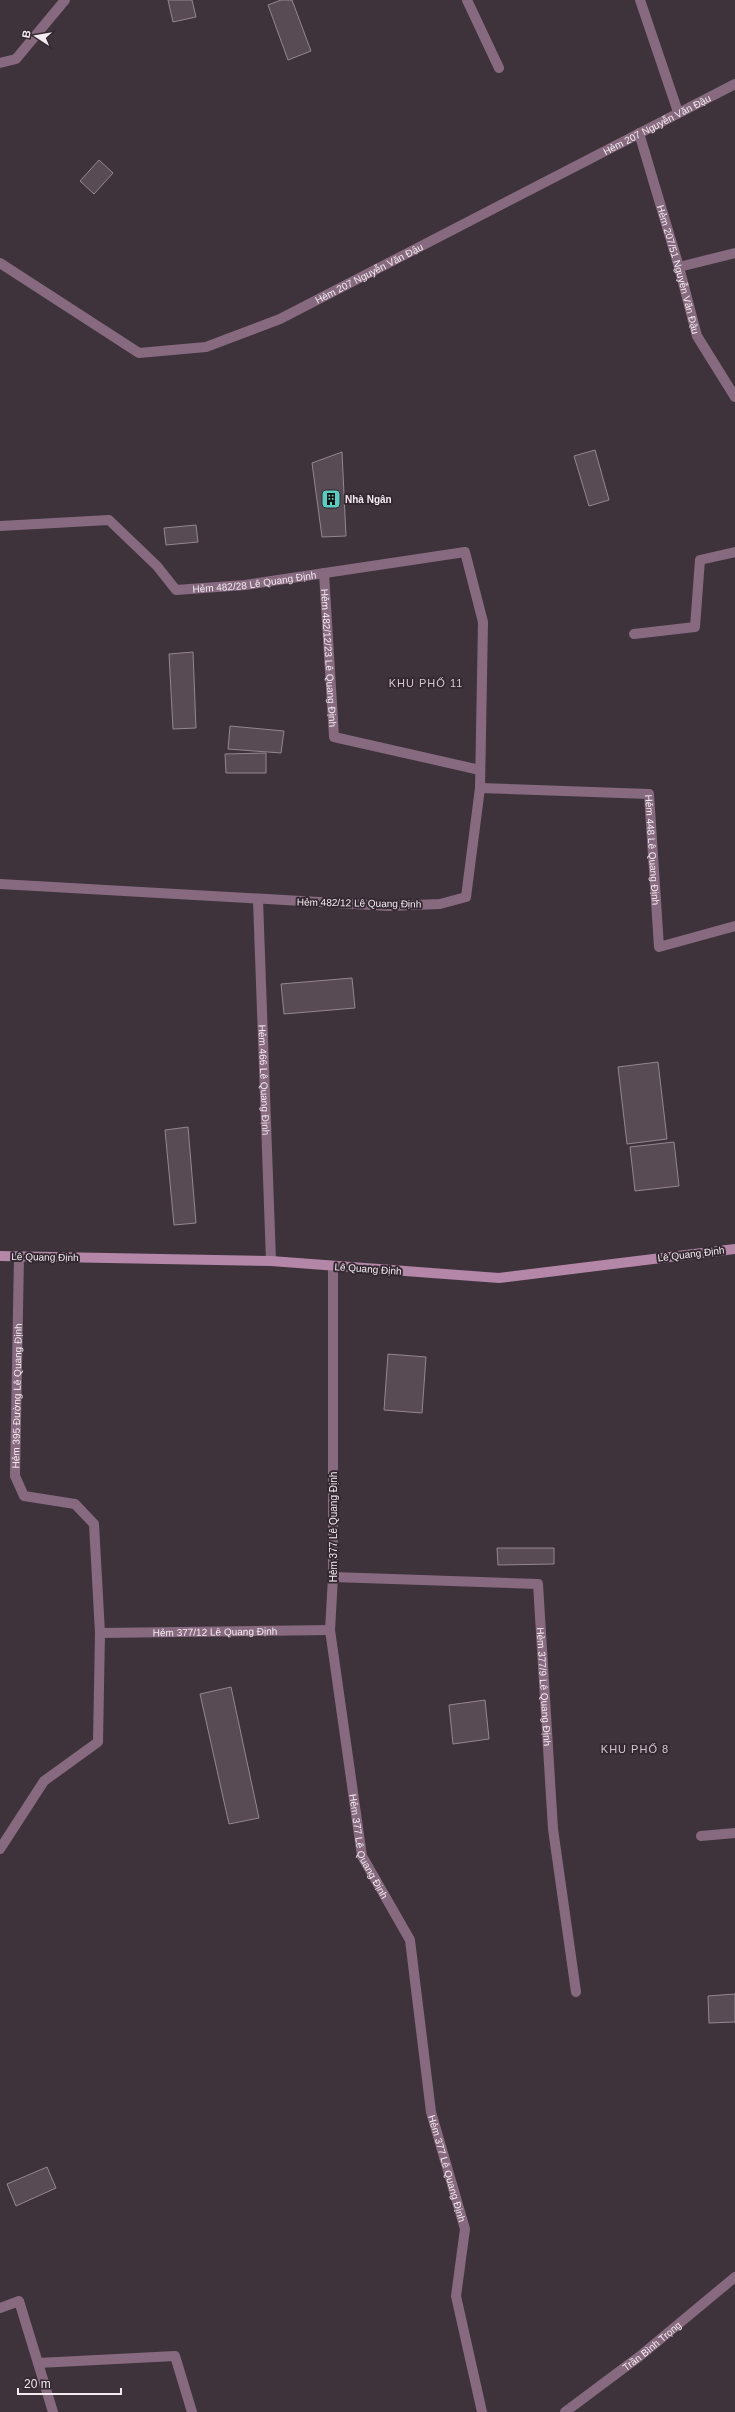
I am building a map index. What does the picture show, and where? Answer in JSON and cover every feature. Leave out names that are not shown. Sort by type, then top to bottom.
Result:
[{"type":"main road","name":"Lê Quang Định","points":[[0,1256],[271,1261],[499,1278],[735,1249]]},
{"type":"street","points":[[0,64],[16,59],[65,0]]},
{"type":"street","points":[[467,0],[499,68]]},
{"type":"street","points":[[640,0],[678,112]]},
{"type":"street","name":"Hẻm 207 Nguyễn Văn Đậu","points":[[0,263],[139,353],[206,347],[280,319],[678,112],[735,84]]},
{"type":"street","name":"Hẻm 207/51 Nguyễn Văn Đậu","points":[[639,133],[679,267],[696,336],[735,397]]},
{"type":"street","points":[[679,267],[735,253]]},
{"type":"street","name":"Hẻm 482/28 Lê Quang Định","points":[[0,526],[109,520],[157,566],[176,590],[245,585],[464,552],[483,622]]},
{"type":"street","points":[[634,634],[695,627],[700,560],[735,552]]},
{"type":"street","name":"Hẻm 482/12/23 Lê Quang Định","points":[[324,573],[334,737],[480,770]]},
{"type":"street","name":"Hẻm 482/12 Lê Quang Định","points":[[0,884],[258,900],[396,906],[440,904],[466,897],[480,788],[483,622]]},
{"type":"street","name":"Hẻm 448 Lê Quang Định","points":[[480,788],[649,794],[659,947],[735,926]]},
{"type":"street","name":"Hẻm 466 Lê Quang Định","points":[[258,900],[271,1261]]},
{"type":"street","name":"Hẻm 395 Đường Lê Quang Định","points":[[0,1849],[44,1781],[98,1742],[100,1633],[94,1524],[75,1504],[24,1496],[15,1476],[19,1256]]},
{"type":"street","name":"Hẻm 377 Lê Quang Định","points":[[333,1266],[333,1577],[330,1630],[362,1856],[410,1940],[431,2112],[465,2229],[456,2296],[482,2412]]},
{"type":"street","name":"Hẻm 377/9 Lê Quang Định","points":[[333,1577],[538,1584],[553,1829],[576,1992]]},
{"type":"street","name":"Hẻm 377/12 Lê Quang Định","points":[[100,1633],[330,1630]]},
{"type":"street","points":[[701,1836],[735,1832]]},
{"type":"street","name":"Trần Bình Trọng","points":[[565,2412],[640,2356],[735,2277]]},
{"type":"street","points":[[0,2308],[20,2300],[53,2412]]},
{"type":"street","points":[[38,2363],[175,2356],[192,2412]]},
{"type":"building","points":[[168,0],[192,0],[196,17],[173,22]]},
{"type":"building","points":[[281,0],[292,0],[311,51],[288,60],[268,5]]},
{"type":"building","points":[[99,160],[113,173],[94,194],[80,181]]},
{"type":"building","points":[[595,450],[609,500],[589,506],[574,456]]},
{"type":"building","name":"Nhà Ngân","points":[[342,452],[346,536],[322,537],[312,463]]},
{"type":"building","points":[[196,525],[198,542],[166,545],[164,528]]},
{"type":"building","points":[[193,652],[196,728],[173,729],[169,654]]},
{"type":"building","points":[[230,726],[284,731],[281,753],[228,749]]},
{"type":"building","points":[[266,753],[266,773],[226,773],[225,754]]},
{"type":"building","points":[[352,978],[355,1008],[284,1014],[281,984]]},
{"type":"building","points":[[658,1062],[667,1139],[627,1144],[618,1067]]},
{"type":"building","points":[[188,1127],[196,1223],[174,1225],[165,1130]]},
{"type":"building","points":[[674,1142],[679,1186],[635,1191],[630,1147]]},
{"type":"building","points":[[388,1354],[426,1357],[422,1413],[384,1410]]},
{"type":"building","points":[[497,1548],[554,1548],[554,1564],[498,1565]]},
{"type":"building","points":[[231,1687],[259,1818],[229,1824],[200,1694]]},
{"type":"building","points":[[485,1700],[489,1739],[453,1744],[449,1705]]},
{"type":"building","points":[[735,1994],[735,2022],[709,2023],[708,1996]]},
{"type":"building","points":[[47,2167],[56,2188],[16,2206],[7,2184]]},
{"type":"place","name":"Nhà Ngân","points":[[331,499]]},
{"type":"district","name":"KHU PHỐ 11","points":[[426,683]]},
{"type":"district","name":"KHU PHỐ 8","points":[[635,1749]]}]
